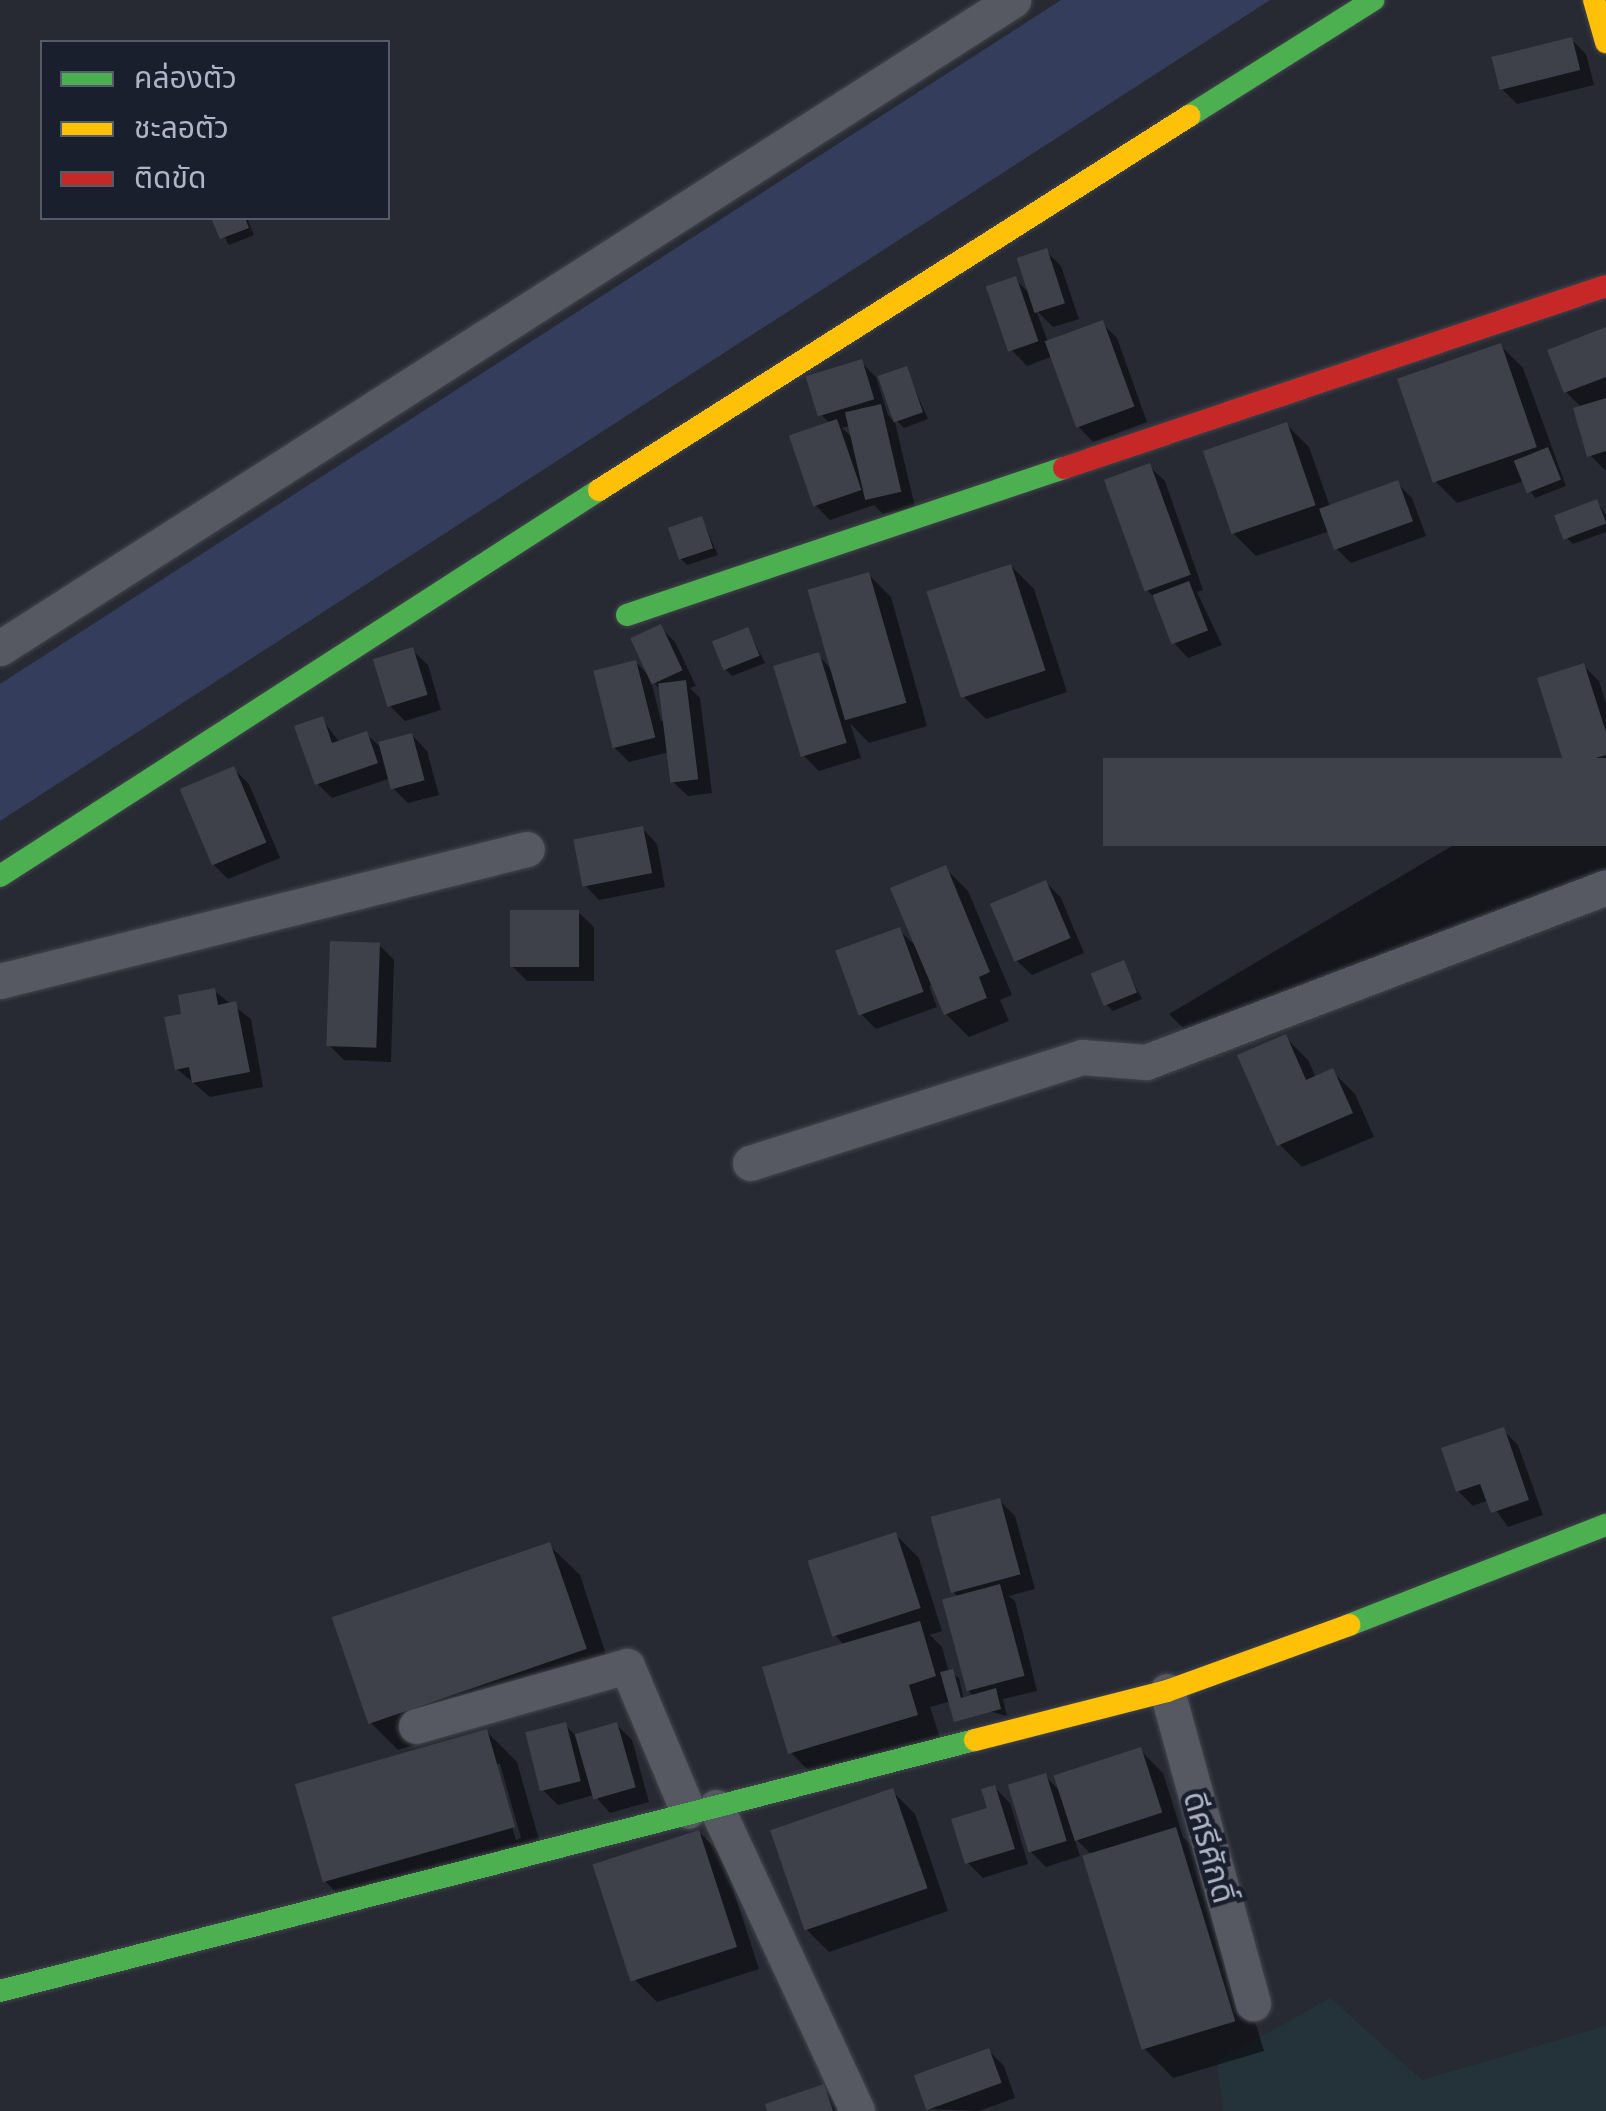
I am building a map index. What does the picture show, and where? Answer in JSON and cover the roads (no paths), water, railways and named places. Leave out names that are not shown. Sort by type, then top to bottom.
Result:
[{"type":"street","points":[[0,648],[1014,0]]},
{"type":"street","points":[[0,876],[780,373],[1372,0]]},
{"type":"street","points":[[1594,0],[1606,42]]},
{"type":"street","points":[[627,615],[1606,286]]},
{"type":"street","points":[[0,981],[528,849]]},
{"type":"street","points":[[750,1163],[1082,1057],[1146,1062],[1606,886]]},
{"type":"street","points":[[0,1992],[1167,1691],[1416,1601],[1606,1525]]},
{"type":"street","points":[[416,1726],[626,1666],[857,2111]]},
{"type":"street","name":"ดีศรีศักดิ์","points":[[1167,1691],[1254,2003]]},
{"type":"water","points":[[1061,0],[1270,0],[0,821],[0,684]]}]
